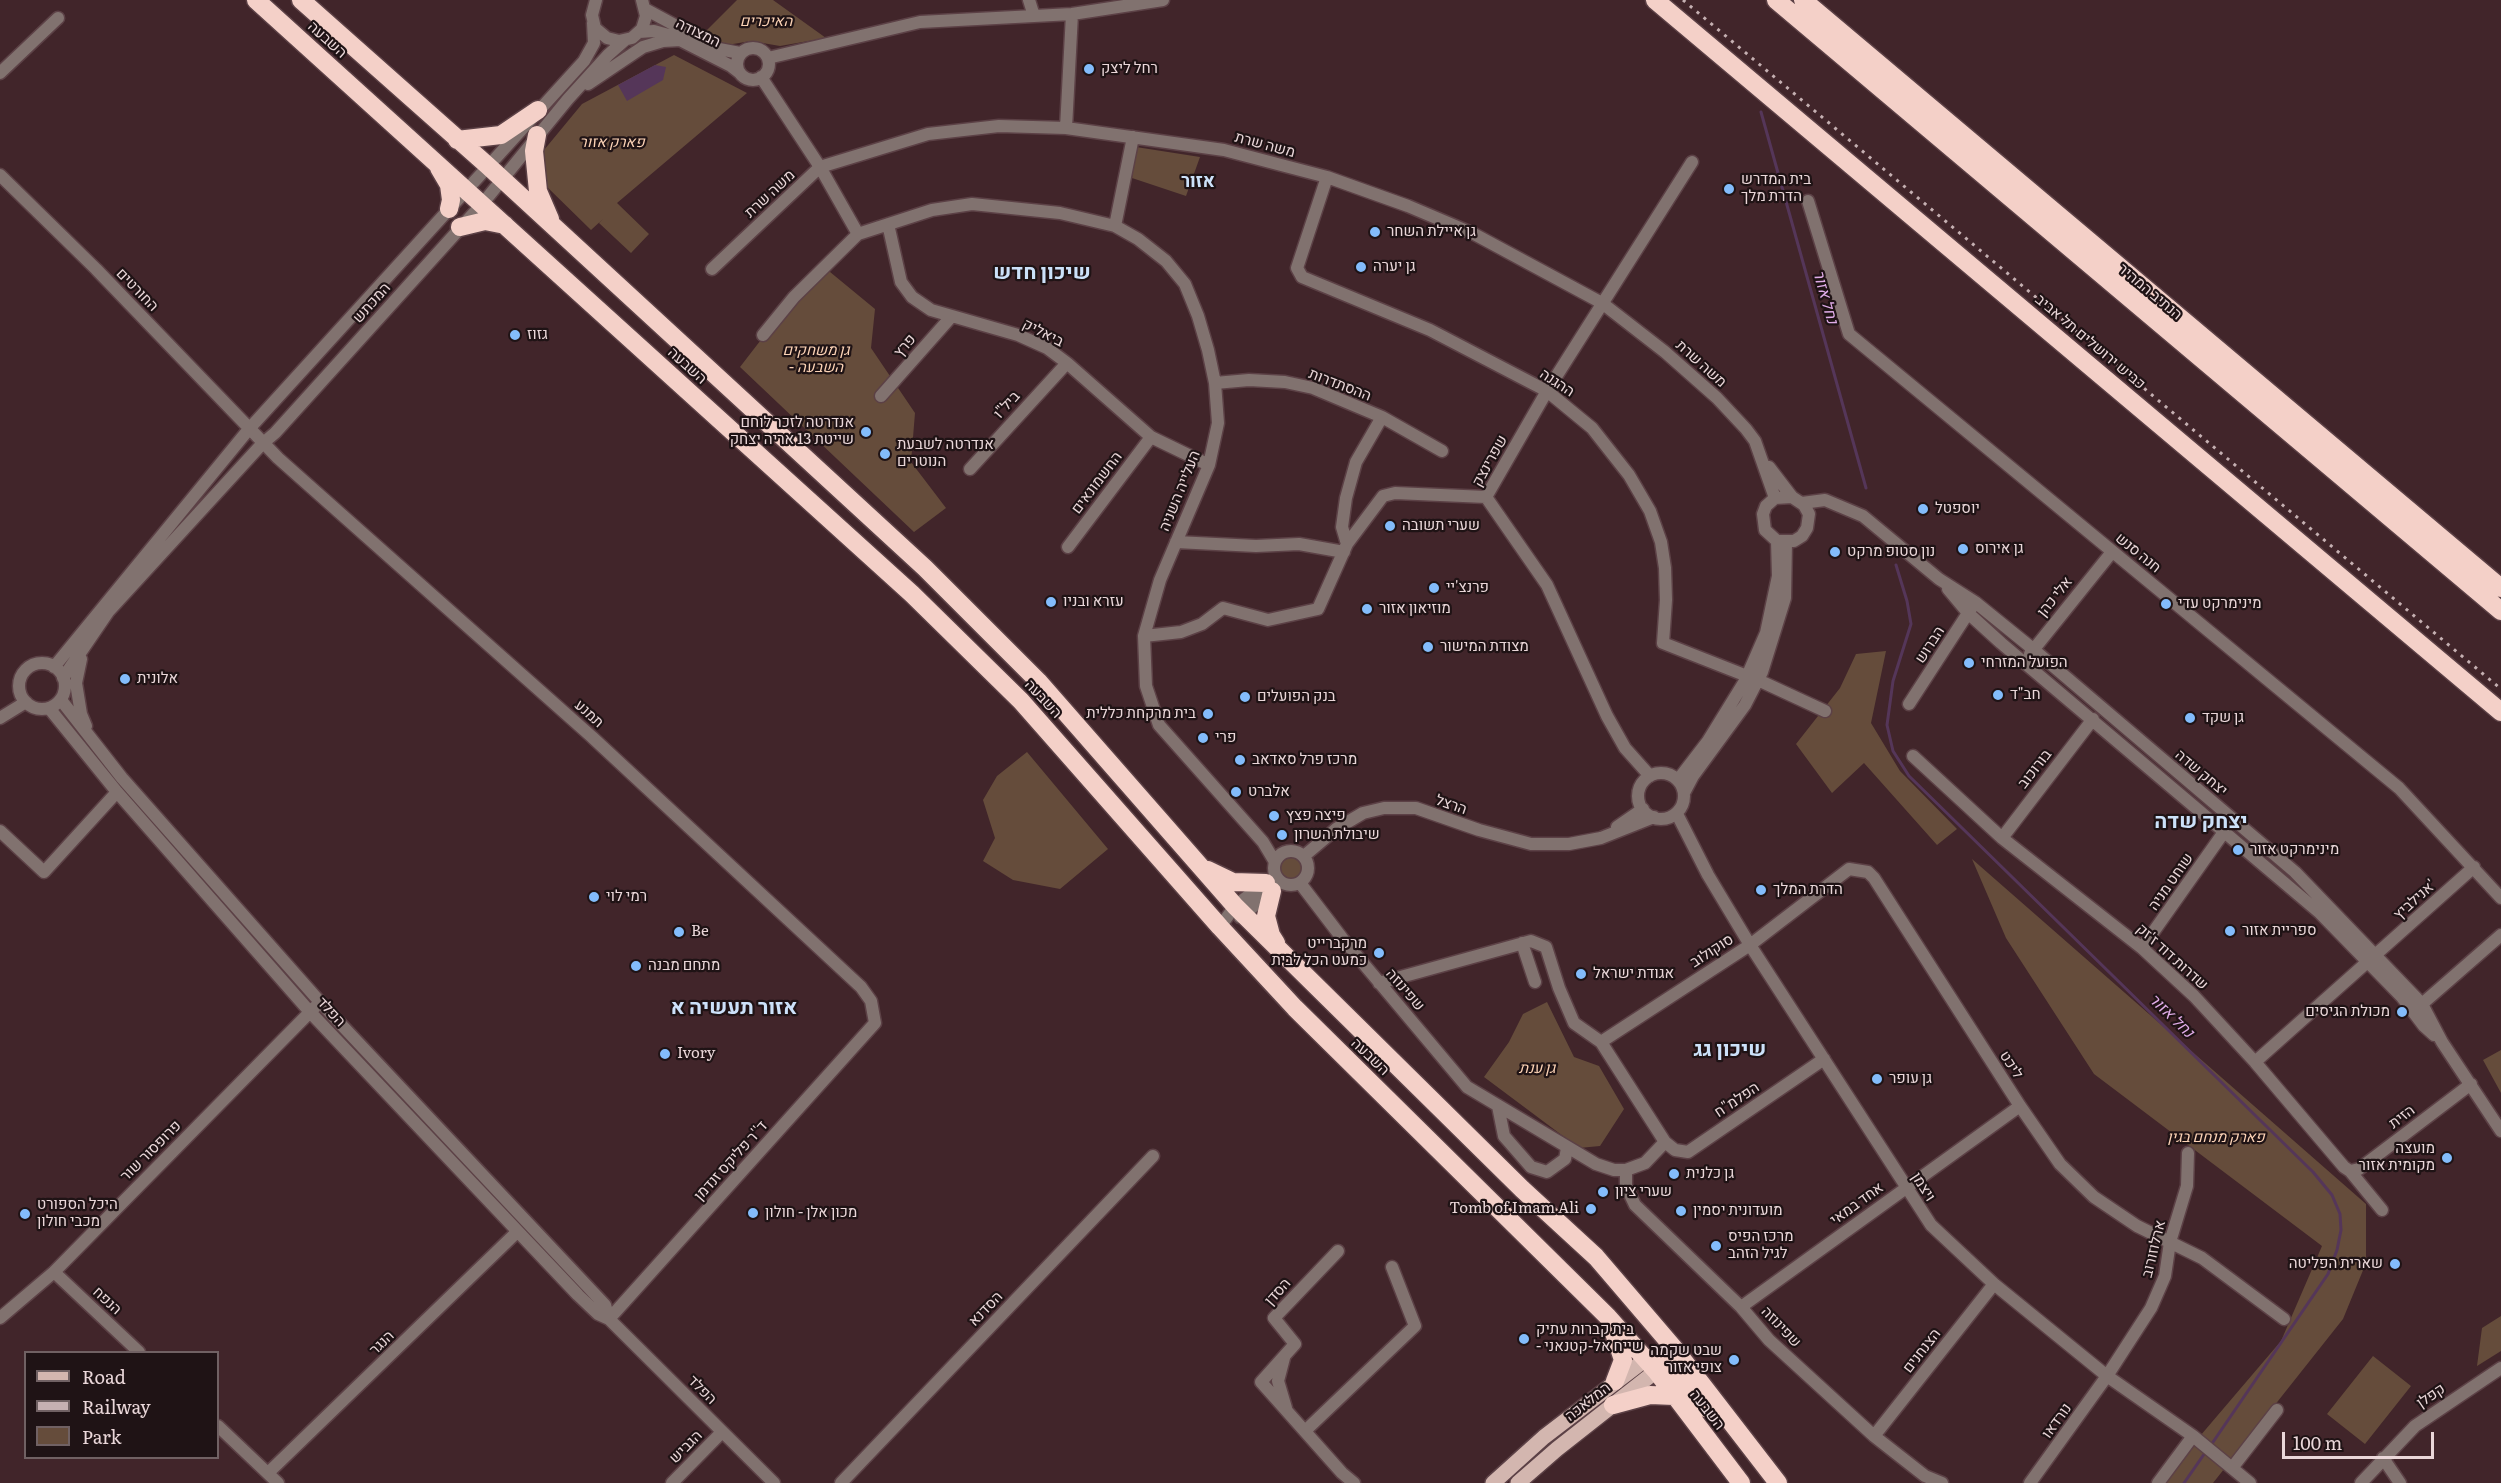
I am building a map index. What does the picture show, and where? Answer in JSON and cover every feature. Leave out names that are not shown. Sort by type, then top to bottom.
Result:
[{"type":"highway","name":"השבעה","points":[[256,0],[483,203],[594,307],[912,594],[1022,700],[1220,927],[1295,1008],[1608,1317],[1660,1360]]},
{"type":"highway","name":"השבעה","points":[[301,0],[487,165],[925,568],[1038,681],[1239,911],[1522,1189],[1596,1257],[1660,1360],[1674,1396],[1742,1483]]},
{"type":"highway","name":"כביש ירושלים תל אביב","points":[[1655,0],[2501,712]]},
{"type":"highway","name":"הנתיב המהיר","points":[[1776,0],[2501,611]]},
{"type":"highway","points":[[1803,0],[2501,588]]},
{"type":"highway","points":[[458,140],[501,135],[538,111]]},
{"type":"highway","points":[[537,135],[534,151],[538,191],[551,219],[562,235]]},
{"type":"highway","points":[[435,161],[449,185],[451,200],[449,209]]},
{"type":"highway","points":[[460,227],[485,220],[508,226]]},
{"type":"highway","points":[[1192,859],[1224,880],[1243,884],[1274,879],[1267,907],[1267,925],[1278,945],[1296,968]]},
{"type":"highway","points":[[1608,1317],[1623,1360],[1615,1381]]},
{"type":"highway","points":[[1660,1360],[1725,1431],[1777,1483]]},
{"type":"highway","points":[[1613,1405],[1650,1395],[1674,1396]]},
{"type":"main road","name":"המלאכה","points":[[1493,1483],[1544,1437],[1615,1381],[1660,1360]]},
{"type":"main road","name":"המלאכה","points":[[1518,1483],[1613,1405],[1660,1360]]},
{"type":"street","points":[[581,0],[600,33],[607,38],[625,40]]},
{"type":"street","name":"המכתש","points":[[54,667],[249,429],[591,52],[594,43],[592,19],[596,0]]},
{"type":"street","points":[[1029,0],[1034,16]]},
{"type":"street","points":[[768,58],[920,22],[1072,14],[1105,5],[1163,0]]},
{"type":"street","points":[[567,99],[608,55],[625,40],[639,32],[645,21],[643,3]]},
{"type":"street","name":"המצודה","points":[[643,3],[719,49],[740,53]]},
{"type":"street","points":[[1066,128],[1072,14]]},
{"type":"street","points":[[0,73],[58,18]]},
{"type":"street","name":"המצודה","points":[[639,32],[663,33],[681,40],[740,73]]},
{"type":"street","points":[[567,99],[643,47],[663,41],[681,40]]},
{"type":"street","points":[[755,48],[765,53],[768,58],[768,69],[760,77],[750,79],[740,73],[737,63],[740,53],[745,50],[755,48]]},
{"type":"street","points":[[760,77],[820,167],[858,234],[794,297],[763,335]]},
{"type":"street","name":"המכתש","points":[[63,678],[108,612],[262,444],[275,433],[483,203],[567,99]]},
{"type":"street","name":"משה שרת","points":[[712,270],[820,167],[928,134],[999,126],[1066,128],[1224,150],[1326,177],[1408,206],[1474,234],[1602,303],[1665,352],[1717,398],[1746,429],[1755,441],[1775,498]]},
{"type":"street","points":[[1115,226],[1133,137]]},
{"type":"street","name":"שפרינצק","points":[[1650,776],[1625,748],[1597,696],[1546,585],[1486,497],[1546,391],[1692,162]]},
{"type":"street","name":"החורטים","points":[[0,175],[96,269],[249,429]]},
{"type":"street","name":"ההגנה","points":[[1326,177],[1297,268],[1302,277],[1430,330],[1546,391],[1579,417],[1607,444],[1650,511],[1661,542],[1665,568],[1663,643],[1753,678],[1825,711]]},
{"type":"street","name":"חנה סנש","points":[[1808,201],[1849,334],[2402,790],[2501,898]]},
{"type":"street","name":"העלייה השניה","points":[[858,234],[932,210],[972,204],[1060,213],[1115,226],[1138,239],[1166,261],[1185,284],[1208,350],[1215,383],[1218,423],[1209,465],[1160,580],[1144,636],[1146,686],[1160,725],[1263,842],[1275,849],[1287,851]]},
{"type":"street","name":"ביאליק","points":[[888,224],[901,282],[912,297],[931,310],[1018,335],[1047,348],[1151,437],[1209,465]]},
{"type":"street","name":"פרץ","points":[[881,396],[951,317]]},
{"type":"street","name":"ביל\"ו","points":[[970,469],[1067,363]]},
{"type":"street","name":"ההסתדרות","points":[[1215,383],[1249,380],[1285,382],[1313,388],[1382,417],[1442,451]]},
{"type":"street","name":"ההסתדרות","points":[[1345,548],[1342,527],[1356,462],[1382,417]]},
{"type":"street","points":[[249,429],[262,444]]},
{"type":"street","name":"החשמונאים","points":[[1068,547],[1151,437]]},
{"type":"street","name":"תמנע","points":[[262,444],[592,737],[861,987],[871,1001],[875,1023]]},
{"type":"street","name":"משה שרת","points":[[1762,459],[1801,505]]},
{"type":"street","name":"ההסתדרות","points":[[1144,636],[1181,632],[1202,624],[1223,608],[1269,620],[1318,609],[1345,548],[1383,496],[1395,493],[1486,497]]},
{"type":"street","points":[[1775,498],[1801,505],[1807,528],[1802,536],[1782,542],[1770,537],[1762,522],[1766,506],[1775,498]]},
{"type":"street","name":"יצחק שדה","points":[[1801,505],[1834,503],[1863,516],[1940,579],[1976,602],[2033,649],[2295,872],[2373,959],[2424,1026],[2442,1041]]},
{"type":"street","points":[[1176,542],[1256,546],[1299,544],[1345,548]]},
{"type":"street","points":[[1684,793],[1745,705],[1766,633],[1778,576],[1782,542]]},
{"type":"street","name":"אלי כהן","points":[[2024,662],[2112,552]]},
{"type":"street","name":"יצחק שדה","points":[[1940,579],[1968,613],[2320,913],[2422,1004],[2442,1041],[2501,1131]]},
{"type":"street","name":"הברוש","points":[[1909,704],[1976,602]]},
{"type":"street","points":[[86,646],[78,666],[76,683],[81,714],[92,738]]},
{"type":"street","points":[[38,664],[54,667],[63,678],[65,685],[61,700],[49,708],[36,708],[26,702],[21,694],[20,685],[25,672],[38,664]]},
{"type":"street","points":[[1678,780],[1753,678]]},
{"type":"street","name":"הפלד","points":[[61,700],[122,778],[320,1002],[605,1305],[609,1319]]},
{"type":"street","points":[[0,718],[26,702]]},
{"type":"street","name":"הפלד","points":[[49,708],[117,792],[310,1012],[597,1314],[609,1319],[774,1483]]},
{"type":"street","name":"בורוכוב","points":[[2001,838],[2093,720]]},
{"type":"street","name":"שדרות דוד ז'זק","points":[[1913,756],[2001,838],[2142,948],[2194,996],[2255,1062],[2382,1210]]},
{"type":"street","points":[[1665,773],[1678,780],[1684,793],[1684,801],[1677,814],[1662,819],[1654,818],[1642,809],[1639,802],[1640,787],[1650,776],[1665,773]]},
{"type":"street","points":[[0,831],[44,872],[117,792]]},
{"type":"street","name":"הרצל","points":[[1304,856],[1336,829],[1363,813],[1384,808],[1416,808],[1479,830],[1531,844],[1569,844],[1601,838],[1654,818]]},
{"type":"street","name":"הרצל","points":[[1601,838],[1642,809]]},
{"type":"street","name":"ויצמן","points":[[1677,814],[1708,875],[1750,945],[1931,1225],[1994,1284],[2107,1376],[2196,1439],[2250,1483]]},
{"type":"street","name":"שוחט מניה","points":[[2142,948],[2224,832]]},
{"type":"street","name":"העלייה השניה","points":[[1263,842],[1274,879]]},
{"type":"street","points":[[1220,927],[1274,879],[1278,857],[1287,851],[1296,851],[1304,856],[1309,871],[1300,883],[1291,886],[1274,879]]},
{"type":"street","name":"אנילביץ'","points":[[2373,959],[2474,867]]},
{"type":"street","name":"ליכט","points":[[1750,945],[1849,869],[1868,872],[2019,1106],[2060,1164],[2094,1197],[2137,1226],[2202,1258],[2284,1319]]},
{"type":"street","name":"שפינוזה","points":[[1300,883],[1379,983],[1467,1087],[1596,1164],[1614,1170],[1626,1170],[1626,1186],[1635,1204],[1741,1306],[1769,1340],[1875,1436],[1925,1476],[1942,1483]]},
{"type":"street","points":[[2422,1004],[2501,935]]},
{"type":"street","points":[[1379,983],[1531,941],[1546,947],[1559,988],[1574,1023],[1601,1042],[1665,1142],[1645,1163],[1626,1170]]},
{"type":"street","points":[[1522,943],[1535,982]]},
{"type":"street","name":"סוקולוב","points":[[1601,1042],[1750,945]]},
{"type":"street","points":[[2255,1062],[2373,959]]},
{"type":"street","name":"פרופסור שור","points":[[0,1317],[54,1272],[320,1002]]},
{"type":"street","name":"ד''ר פליקס זנדמן","points":[[609,1319],[875,1023]]},
{"type":"street","name":"הפלמ\"ח","points":[[1665,1142],[1675,1150],[1688,1152],[1824,1059]]},
{"type":"street","name":"הזית","points":[[2350,1171],[2360,1169],[2471,1084]]},
{"type":"street","points":[[1498,1106],[1504,1136],[1531,1167],[1547,1172],[1565,1159],[1567,1148]]},
{"type":"street","name":"אחד במאי","points":[[1741,1306],[2019,1106]]},
{"type":"street","name":"ארלוזורוב","points":[[2107,1376],[2151,1308],[2165,1276],[2170,1242],[2187,1186],[2188,1153]]},
{"type":"street","name":"הסדנא","points":[[841,1483],[1153,1156]]},
{"type":"street","name":"הנגר","points":[[268,1473],[517,1232]]},
{"type":"street","name":"הסדן","points":[[1338,1251],[1274,1318],[1295,1344],[1261,1382],[1345,1478],[1354,1483]]},
{"type":"street","points":[[1305,1431],[1415,1326],[1392,1268]]},
{"type":"street","name":"הנפח","points":[[54,1272],[137,1351]]},
{"type":"street","name":"הצנחנים","points":[[1875,1436],[1994,1284]]},
{"type":"street","name":"הסדן","points":[[1285,1355],[1278,1381],[1287,1412]]},
{"type":"street","name":"קפלן","points":[[2361,1483],[2415,1426],[2501,1368]]},
{"type":"street","name":"נורדאו","points":[[2030,1483],[2107,1376]]},
{"type":"street","points":[[2232,1468],[2277,1410]]},
{"type":"street","points":[[219,1427],[278,1483]]},
{"type":"street","name":"הגביש","points":[[672,1483],[722,1432]]},
{"type":"street","points":[[2158,1483],[2196,1439]]},
{"type":"street","points":[[2383,1458],[2400,1483]]},
{"type":"green space","name":"האיכרים","points":[[737,0],[773,0],[826,38],[780,46],[751,41],[727,45],[704,33]]},
{"type":"green space","name":"פארק אזור","points":[[674,55],[747,93],[617,203],[649,234],[631,253],[599,223],[603,219],[591,230],[543,183],[544,150],[582,104]]},
{"type":"green space","points":[[1136,147],[1200,157],[1186,196],[1132,178]]},
{"type":"green space","name":"גן משחקים - השבעה","points":[[824,267],[875,309],[871,348],[915,413],[911,462],[946,508],[914,532],[740,367],[794,297]]},
{"type":"green space","points":[[1886,651],[1871,723],[1900,771],[1957,829],[1937,845],[1864,763],[1832,793],[1796,744],[1840,688],[1856,654]]},
{"type":"green space","points":[[1027,752],[1108,849],[1060,889],[1013,880],[983,861],[995,838],[983,800],[997,776]]},
{"type":"green space","points":[[1291,856],[1299,860],[1303,868],[1299,876],[1291,880],[1283,876],[1279,868],[1283,860]]},
{"type":"green space","name":"פארק מנחם בגין","points":[[1972,859],[2366,1204],[2366,1263],[2343,1319],[2213,1483],[2160,1483],[2281,1341],[2322,1246],[2094,1074],[2006,938]]},
{"type":"green space","name":"גן ענת","points":[[1547,1002],[1574,1057],[1599,1066],[1624,1109],[1600,1146],[1579,1148],[1484,1077],[1509,1042],[1523,1014]]},
{"type":"green space","points":[[2501,1050],[2501,1093],[2483,1060]]},
{"type":"green space","points":[[2501,1316],[2501,1351],[2477,1366],[2482,1328]]},
{"type":"green space","points":[[2373,1356],[2411,1386],[2365,1444],[2327,1414]]},
{"type":"shaded area","points":[[655,65],[666,67],[663,80],[627,101],[618,85]]},
{"type":"waterway","name":"נחל אזור","points":[[1761,112],[1866,488]]},
{"type":"waterway","name":"נחל אזור","points":[[1896,565],[1911,624],[1893,681],[1887,725],[1893,751],[1909,776],[2313,1172],[2332,1195],[2340,1214],[2341,1230],[2337,1250],[2328,1274],[2211,1445]]},
{"type":"waterway","name":"נחל אזור","points":[[2184,1483],[2207,1450]]},
{"type":"railway","points":[[1683,0],[2501,689]]},
{"type":"place","name":"רחל ליצק","points":[[1089,69]]},
{"type":"place","name":"בית המדרש הדרת מלך","points":[[1729,189]]},
{"type":"place","name":"גן איילת השחר","points":[[1375,232]]},
{"type":"place","name":"גן יערה","points":[[1361,267]]},
{"type":"place","name":"גזוז","points":[[515,335]]},
{"type":"place","name":"אנדרטה לזכר לוחם שייטת 13 אריה יצחק","points":[[866,432]]},
{"type":"place","name":"אנדרטה לשבעת הנוטרים","points":[[885,454]]},
{"type":"place","name":"יוספטל","points":[[1923,509]]},
{"type":"place","name":"שערי תשובה","points":[[1390,526]]},
{"type":"place","name":"גן אירוס","points":[[1963,549]]},
{"type":"place","name":"נון סטופ מרקט","points":[[1835,552]]},
{"type":"place","name":"פרנצ'יי","points":[[1434,588]]},
{"type":"place","name":"עזרא ובניו","points":[[1051,602]]},
{"type":"place","name":"מינימרקט עדי","points":[[2166,604]]},
{"type":"place","name":"מוזיאון אזור","points":[[1367,609]]},
{"type":"place","name":"מצודת המישור","points":[[1428,647]]},
{"type":"place","name":"הפועל המזרחי","points":[[1969,663]]},
{"type":"place","name":"אלונית","points":[[125,679]]},
{"type":"place","name":"חב\"ד","points":[[1998,695]]},
{"type":"place","name":"בנק הפועלים","points":[[1245,697]]},
{"type":"place","name":"בית מרקחת כללית","points":[[1208,714]]},
{"type":"place","name":"גן שקד","points":[[2190,718]]},
{"type":"place","name":"פרי","points":[[1203,738]]},
{"type":"place","name":"מרכז פרל סאדאב","points":[[1240,760]]},
{"type":"place","name":"אלברט","points":[[1236,792]]},
{"type":"place","name":"פיצה פצץ","points":[[1274,816]]},
{"type":"place","name":"שיבולת השרון","points":[[1282,835]]},
{"type":"place","name":"מינימרקט אזור","points":[[2238,850]]},
{"type":"place","name":"הדרת המלך","points":[[1761,890]]},
{"type":"place","name":"רמי לוי","points":[[594,897]]},
{"type":"place","name":"ספריית אזור","points":[[2230,931]]},
{"type":"place","name":"Be","points":[[679,932]]},
{"type":"place","name":"מרקברייט כמעט הכל לבית","points":[[1379,953]]},
{"type":"place","name":"מתחם מבנה","points":[[636,966]]},
{"type":"place","name":"אגודת ישראל","points":[[1581,974]]},
{"type":"place","name":"מכולת הגיסים","points":[[2402,1012]]},
{"type":"place","name":"Ivory","points":[[665,1054]]},
{"type":"place","name":"גן עופר","points":[[1877,1079]]},
{"type":"place","name":"מועצה מקומית אזור","points":[[2447,1158]]},
{"type":"place","name":"גן כלנית","points":[[1674,1174]]},
{"type":"place","name":"שערי ציון","points":[[1603,1192]]},
{"type":"place","name":"Tomb of Imam Ali","points":[[1591,1209]]},
{"type":"place","name":"מועדונית יסמין","points":[[1681,1211]]},
{"type":"place","name":"מכון אלן - חולון","points":[[753,1213]]},
{"type":"place","name":"היכל הספורט מכבי חולון","points":[[25,1214]]},
{"type":"place","name":"מרכז הפיס לגיל הזהב","points":[[1716,1246]]},
{"type":"place","name":"שארית הפליטה","points":[[2395,1264]]},
{"type":"place","name":"בית קברות עתיק - שייח אל-קטנאני","points":[[1524,1339]]},
{"type":"place","name":"שבט שקמה צופי אזור","points":[[1734,1360]]},
{"type":"district","name":"אזור","points":[[1198,182]]},
{"type":"district","name":"שיכון חדש","points":[[1042,273]]},
{"type":"district","name":"יצחק שדה","points":[[2201,822]]},
{"type":"district","name":"אזור תעשיה א","points":[[734,1008]]},
{"type":"district","name":"שיכון גג","points":[[1730,1050]]}]
